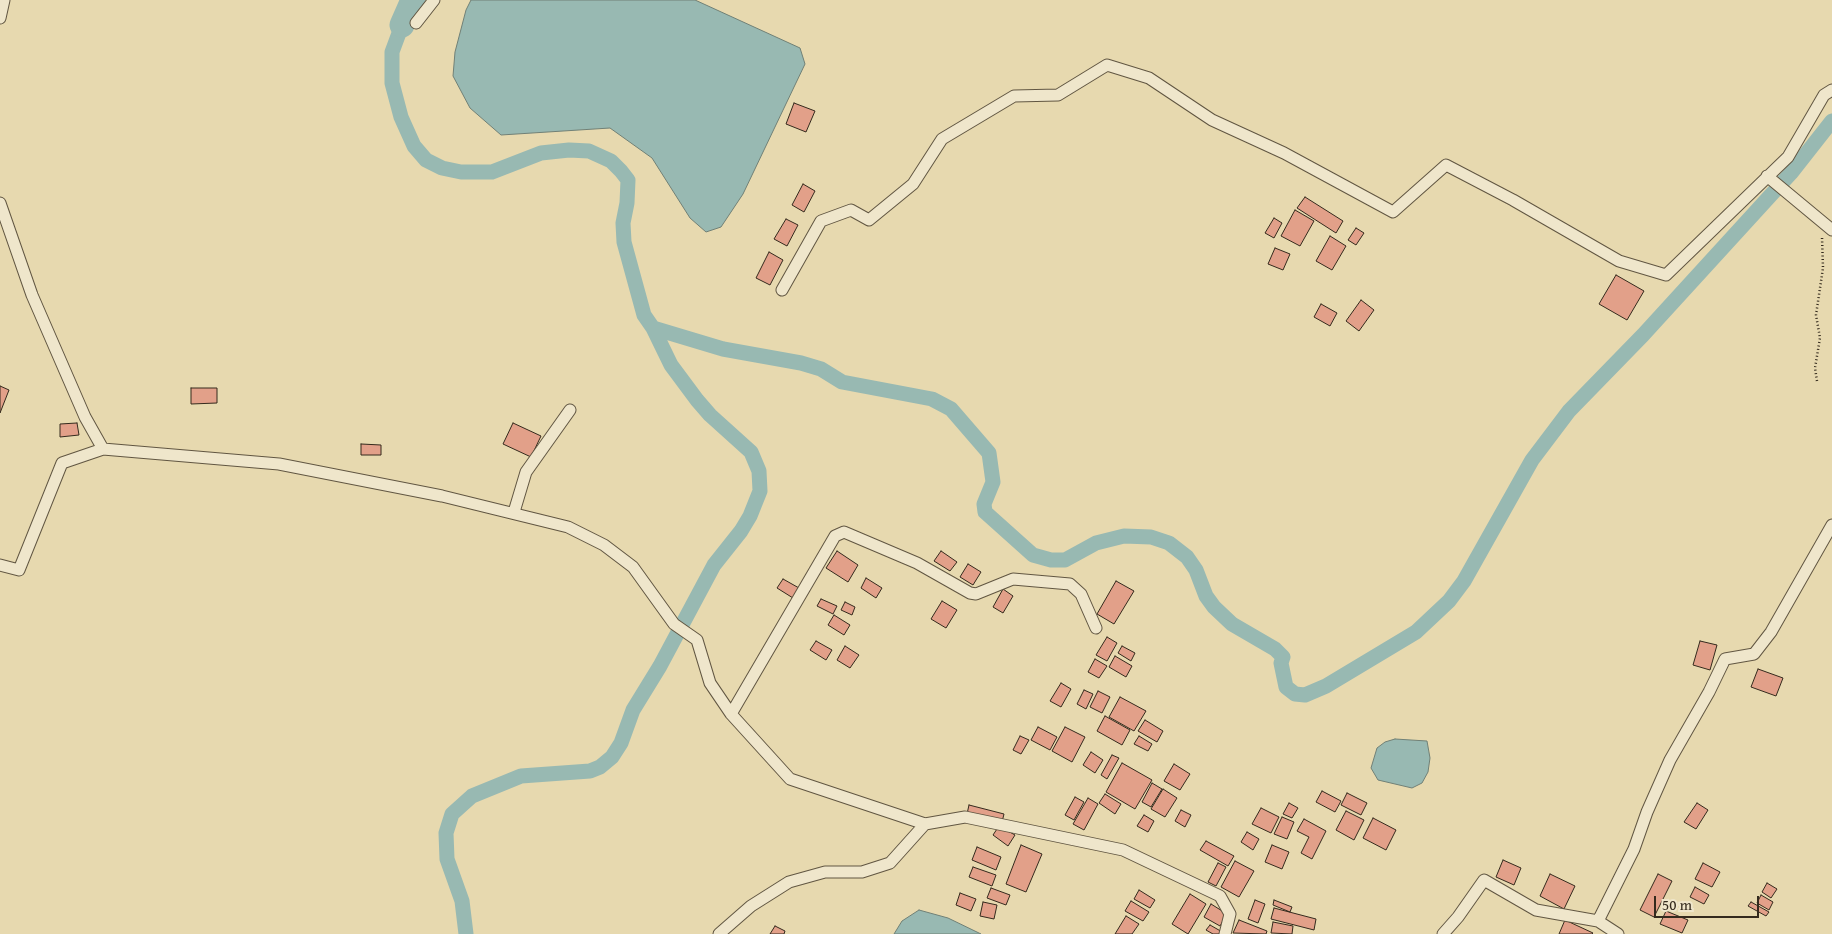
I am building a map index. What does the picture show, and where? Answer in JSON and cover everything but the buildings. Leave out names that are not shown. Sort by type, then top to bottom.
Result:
[{"type":"street","points":[[0,18],[4,0]]},
{"type":"street","points":[[416,23],[434,0]]},
{"type":"street","points":[[782,290],[821,221],[851,210],[869,220],[913,184],[942,140],[1014,96],[1058,95],[1107,64],[1149,78],[1212,120],[1284,153],[1393,212],[1446,165],[1513,200],[1619,261],[1666,275],[1788,157],[1824,95],[1832,90]]},
{"type":"street","points":[[1767,176],[1832,230]]},
{"type":"street","points":[[0,203],[32,295],[85,417],[103,449]]},
{"type":"street","points":[[514,512],[526,472],[570,410]]},
{"type":"street","points":[[0,565],[19,570],[62,463],[103,449],[279,464],[442,496],[514,512],[568,527],[604,545],[633,567],[674,624],[697,640],[710,683],[731,714],[790,779],[926,824],[965,817],[1124,850],[1220,896],[1230,914],[1225,934]]},
{"type":"street","points":[[1598,921],[1634,849],[1647,812],[1670,760],[1709,692],[1725,659],[1754,654],[1766,640],[1832,525]]},
{"type":"street","points":[[731,714],[835,536],[844,532],[909,560],[970,593],[976,594],[1013,579],[1070,584],[1081,594],[1096,628]]},
{"type":"street","points":[[719,934],[751,906],[789,882],[825,872],[862,872],[890,863],[926,824]]},
{"type":"street","points":[[1443,934],[1458,917],[1484,880],[1536,910],[1598,921],[1618,934]]},
{"type":"path","points":[[1817,381],[1815,368],[1820,338],[1816,315],[1823,268],[1820,221]]},
{"type":"water","points":[[471,0],[695,0],[800,48],[805,64],[743,194],[721,227],[706,232],[690,218],[652,158],[610,128],[501,135],[470,108],[453,76],[455,52],[466,10]]},
{"type":"water","points":[[1395,739],[1427,741],[1430,758],[1428,772],[1422,783],[1412,788],[1378,780],[1371,768],[1377,748],[1385,742]]},
{"type":"water","points":[[919,910],[948,918],[981,934],[894,934],[902,921]]},
{"type":"waterway","points":[[402,25],[413,0]]},
{"type":"waterway","points":[[402,25],[392,52],[392,83],[401,117],[414,146],[426,160],[442,168],[461,172],[492,172],[541,153],[569,150],[589,151],[611,161],[621,171],[628,180],[627,203],[623,223],[624,242],[644,315],[653,328],[671,365],[710,415],[751,452],[759,471],[760,491],[750,516],[741,531],[714,565],[660,666],[633,710],[621,743],[612,757],[600,767],[590,771],[521,776],[472,796],[452,814],[446,833],[447,859],[462,901],[466,934]]},
{"type":"waterway","points":[[653,328],[723,349],[801,363],[821,369],[842,382],[932,399],[951,409],[989,453],[993,482],[984,504],[985,512],[1033,555],[1051,560],[1065,560],[1096,543],[1124,536],[1151,537],[1169,543],[1187,557],[1196,570],[1206,596],[1214,607],[1232,624],[1275,649],[1283,657],[1281,663],[1286,687],[1295,694],[1305,695],[1326,686],[1416,632],[1449,601],[1464,581],[1532,460],[1569,411],[1643,335],[1791,173],[1832,121]]}]
